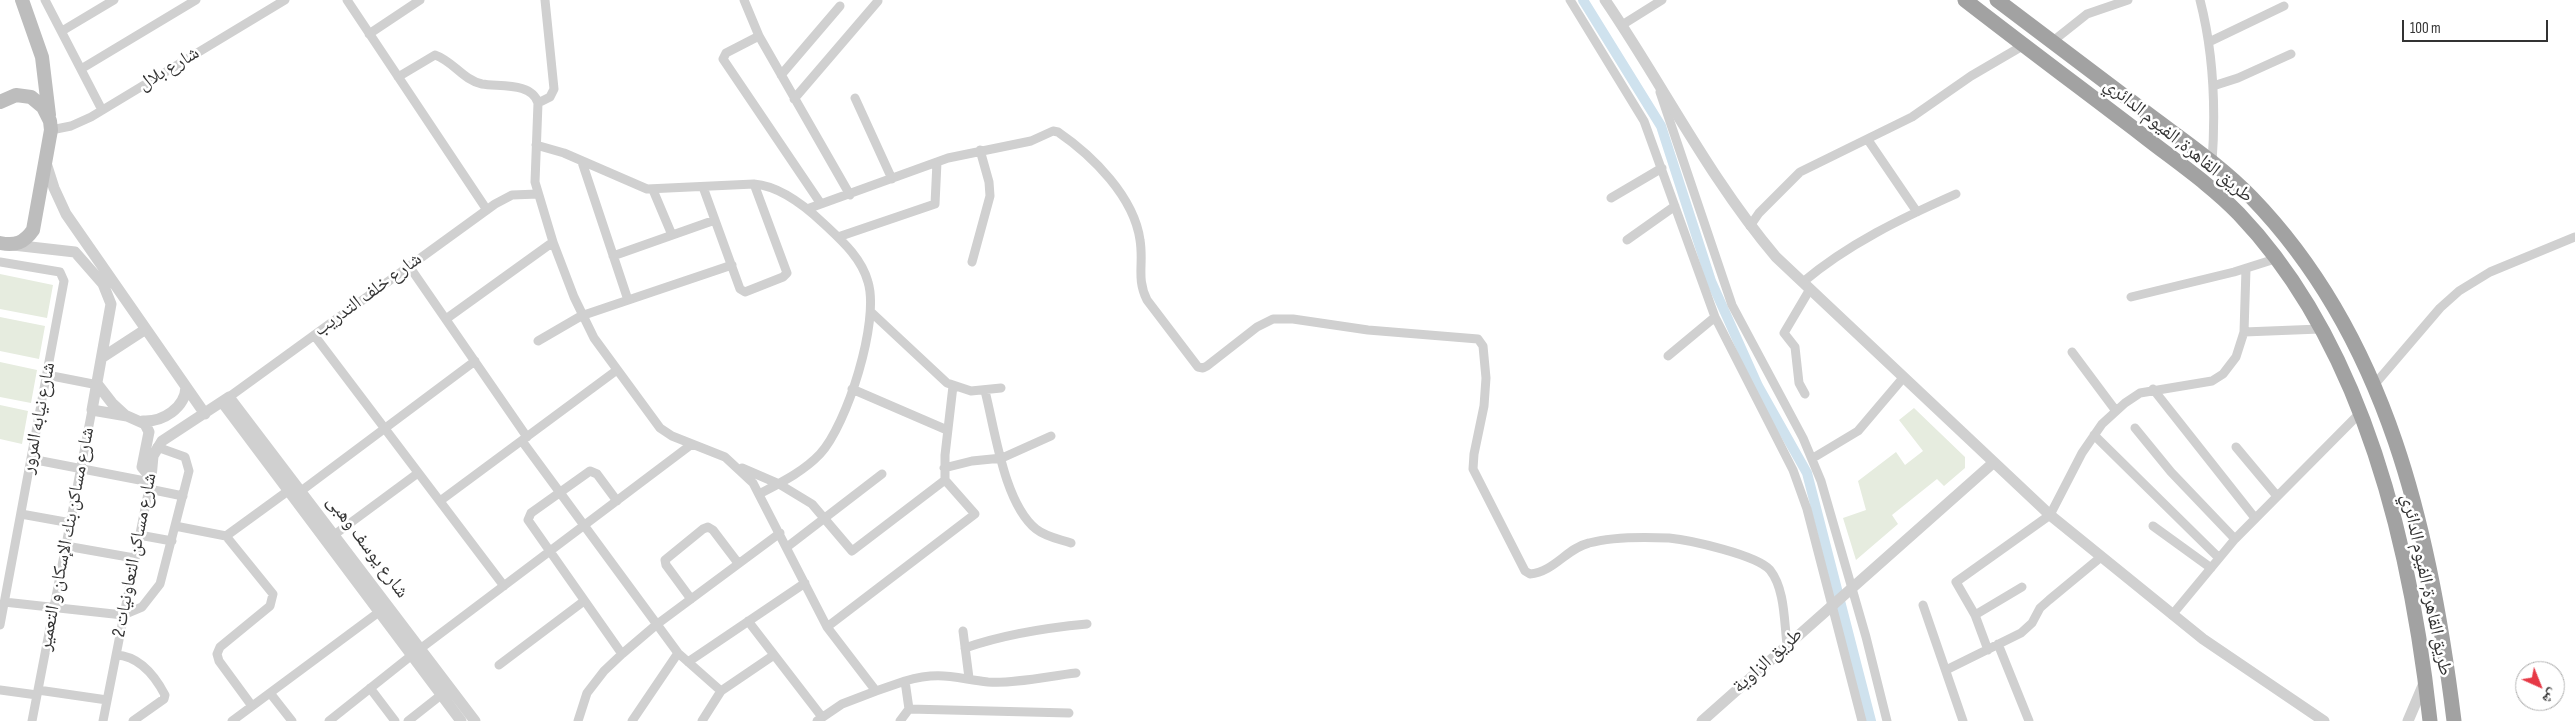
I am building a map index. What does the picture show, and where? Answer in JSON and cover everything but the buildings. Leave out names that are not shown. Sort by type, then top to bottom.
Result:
[{"type":"highway","name":"طريق القاهرة, الفيوم الدائري","points":[[1965,0],[2217,194],[2238,213],[2276,259],[2320,329],[2360,413],[2399,537],[2426,680],[2430,721]]},
{"type":"highway","name":"طريق القاهرة, الفيوم الدائري","points":[[1997,0],[2212,163],[2252,198],[2314,275],[2357,346],[2396,440],[2422,529],[2454,721]]},
{"type":"highway","points":[[2050,64],[2057,45]]},
{"type":"highway","points":[[2103,105],[2116,90]]},
{"type":"main road","points":[[6,244],[23,241],[33,230],[46,161],[50,125],[48,89],[42,57],[22,0]]},
{"type":"main road","points":[[0,102],[16,95],[31,97],[44,107],[50,125]]},
{"type":"street","points":[[45,0],[102,110]]},
{"type":"street","points":[[62,31],[114,0]]},
{"type":"street","points":[[81,69],[196,0]]},
{"type":"street","name":"شارع بلال","points":[[50,125],[76,124],[284,0]]},
{"type":"street","points":[[347,0],[487,210]]},
{"type":"street","points":[[369,34],[420,0]]},
{"type":"street","points":[[538,103],[550,97],[554,89],[544,0]]},
{"type":"street","points":[[744,0],[759,36],[850,195]]},
{"type":"street","points":[[1570,0],[1636,105],[1676,206],[1714,317],[1793,470],[1833,603],[1862,721]]},
{"type":"street","points":[[1605,0],[1708,166],[1750,226],[1776,257],[2050,515],[2172,615],[2324,721]]},
{"type":"street","points":[[1622,25],[1662,0]]},
{"type":"street","points":[[2057,45],[2087,14],[2128,0]]},
{"type":"street","points":[[2200,0],[2209,42],[2213,86],[2212,163]]},
{"type":"street","points":[[794,99],[878,1]]},
{"type":"street","points":[[781,75],[840,6]]},
{"type":"street","points":[[2209,42],[2284,6]]},
{"type":"street","points":[[759,36],[726,53],[724,59],[821,204]]},
{"type":"street","points":[[1750,226],[1759,213],[1800,172],[1868,140],[1931,105],[1971,76],[2024,45]]},
{"type":"street","points":[[2213,86],[2238,78],[2291,54]]},
{"type":"street","points":[[398,77],[435,56],[470,80],[481,84],[527,90],[534,95],[538,103],[534,174],[538,194],[553,242],[581,316],[594,338],[660,428],[672,436],[716,452],[735,465],[753,483],[827,627],[876,692]]},
{"type":"street","points":[[1657,83],[1732,305],[1813,458],[1828,500],[1887,721]]},
{"type":"street","points":[[855,98],[892,179]]},
{"type":"street","points":[[807,209],[937,162],[980,150],[1031,141],[1053,131],[1061,134],[1090,158],[1120,194],[1134,221],[1140,241],[1140,283],[1144,295],[1200,368],[1208,366],[1261,325],[1273,319],[1293,319],[1368,330],[1478,339],[1483,346],[1486,378],[1484,406],[1474,454],[1473,469],[1525,571],[1530,574],[1544,571],[1584,544],[1605,540],[1670,538],[1720,549],[1754,560],[1770,571],[1777,582],[1781,596],[1787,644]]},
{"type":"street","points":[[1868,140],[1917,212]]},
{"type":"street","points":[[536,145],[564,153],[634,185],[653,190],[754,184],[768,186],[807,209],[838,237],[851,251],[864,270],[869,283],[872,313],[842,419],[828,445],[803,470],[759,494]]},
{"type":"street","points":[[972,262],[990,196],[990,182],[980,150]]},
{"type":"street","points":[[46,161],[60,201],[86,242],[205,414]]},
{"type":"street","points":[[582,162],[628,300]]},
{"type":"street","points":[[838,237],[935,204],[937,162]]},
{"type":"street","points":[[1611,198],[1662,168]]},
{"type":"street","points":[[703,187],[740,289],[745,292],[783,277],[787,273],[754,184]]},
{"type":"street","points":[[653,190],[672,235]]},
{"type":"street","name":"شارع خلف التدريب","points":[[205,414],[487,210],[512,195],[538,194]]},
{"type":"street","points":[[1805,394],[1799,383],[1795,347],[1784,333],[1807,286],[1846,250],[1917,212],[1956,194]]},
{"type":"street","points":[[1627,240],[1676,206]]},
{"type":"street","points":[[613,256],[715,220]]},
{"type":"street","points":[[2374,384],[2440,308],[2459,291],[2490,272],[2575,237]]},
{"type":"street","points":[[75,252],[86,242]]},
{"type":"street","points":[[446,319],[553,242]]},
{"type":"street","points":[[6,244],[75,252],[103,284],[110,299],[111,310],[103,357]]},
{"type":"street","points":[[2130,296],[2246,269],[2276,259]]},
{"type":"street","name":"شارع نيابه المرور","points":[[0,262],[57,272],[64,277],[0,625]]},
{"type":"street","points":[[538,341],[581,316],[732,265]]},
{"type":"street","points":[[409,266],[475,361],[560,492],[656,625],[678,653],[721,691]]},
{"type":"street","points":[[1988,650],[1975,614],[1956,582],[2050,515],[2082,453],[2094,435],[2116,411],[2140,393],[2153,389],[2217,379],[2236,357],[2244,332],[2246,269]]},
{"type":"street","points":[[872,313],[939,377],[953,386],[971,391],[1001,388]]},
{"type":"street","points":[[1668,356],[1714,317]]},
{"type":"street","points":[[103,357],[146,329]]},
{"type":"street","points":[[2244,332],[2320,329]]},
{"type":"street","points":[[314,334],[504,586]]},
{"type":"street","points":[[2072,352],[2116,411]]},
{"type":"street","name":"شارع مساكن بنك الإسكان و التعمير","points":[[32,721],[103,357]]},
{"type":"street","points":[[226,536],[385,428],[475,361]]},
{"type":"street","points":[[440,501],[617,370]]},
{"type":"street","points":[[47,375],[98,385],[112,403],[127,416]]},
{"type":"street","points":[[1813,458],[1858,431],[1903,378]]},
{"type":"street","points":[[827,627],[975,514],[945,480],[947,430],[953,386]]},
{"type":"street","points":[[92,410],[127,416],[143,421],[161,419],[178,407],[185,396],[186,387]]},
{"type":"street","points":[[852,389],[947,430]]},
{"type":"street","points":[[2153,389],[2255,518]]},
{"type":"street","points":[[984,391],[1015,500],[1026,519],[1047,536],[1071,543]]},
{"type":"street","name":"شارع يوسف وهبى","points":[[225,399],[334,535],[416,652],[441,695],[461,721]]},
{"type":"street","points":[[2172,615],[2234,539],[2360,413]]},
{"type":"street","name":"شارع مساكن التعاونيات 2","points":[[103,721],[150,483],[153,456],[168,435],[205,414]]},
{"type":"street","points":[[143,421],[149,432],[142,467],[150,483]]},
{"type":"street","points":[[2134,428],[2171,472],[2234,539]]},
{"type":"street","points":[[2094,435],[2219,558]]},
{"type":"street","points":[[944,468],[972,461],[1002,458],[1051,436]]},
{"type":"street","points":[[329,721],[416,652],[692,444]]},
{"type":"street","points":[[2236,446],[2277,496]]},
{"type":"street","points":[[4,602],[123,615],[142,607],[157,589],[163,578],[189,471],[188,462],[185,457],[157,448]]},
{"type":"street","points":[[31,459],[150,483],[183,496]]},
{"type":"street","name":"طريق الزاوية","points":[[1702,721],[1993,463]]},
{"type":"street","points":[[735,465],[779,484],[812,504],[852,551],[945,480]]},
{"type":"street","points":[[617,501],[592,471],[587,472],[528,518],[529,523],[622,654]]},
{"type":"street","points":[[334,535],[418,473]]},
{"type":"street","points":[[787,548],[882,474]]},
{"type":"street","name":"شارع يوسف وهبى","points":[[296,489],[379,612],[416,652],[474,721]]},
{"type":"street","points":[[21,514],[71,523]]},
{"type":"street","points":[[175,526],[226,536],[273,594],[270,606],[220,648],[217,654],[219,661],[252,706]]},
{"type":"street","points":[[2153,526],[2210,568]]},
{"type":"street","points":[[691,599],[666,565],[665,560],[702,529],[708,528],[713,530],[738,563]]},
{"type":"street","points":[[578,721],[587,693],[604,671],[622,654],[656,625],[780,533]]},
{"type":"street","points":[[139,535],[172,541]]},
{"type":"street","points":[[66,546],[134,558]]},
{"type":"street","points":[[1946,670],[1988,650],[2028,627],[2049,600],[2101,557]]},
{"type":"street","points":[[688,662],[805,583]]},
{"type":"street","points":[[1975,614],[2022,587]]},
{"type":"street","points":[[499,666],[584,601]]},
{"type":"street","points":[[1923,605],[1963,721]]},
{"type":"street","points":[[238,719],[252,706],[379,612]]},
{"type":"street","points":[[748,621],[819,719],[842,704],[926,675],[942,674],[989,682],[1076,673]]},
{"type":"street","points":[[965,648],[998,636],[1087,624]]},
{"type":"street","points":[[963,631],[969,678]]},
{"type":"street","points":[[1998,644],[2030,721]]},
{"type":"street","points":[[632,721],[678,653]]},
{"type":"street","points":[[116,655],[128,656],[139,662],[165,695],[162,700],[133,721]]},
{"type":"street","points":[[702,721],[721,691],[774,655]]},
{"type":"street","points":[[2408,721],[2426,680]]},
{"type":"street","points":[[900,721],[909,709],[905,681]]},
{"type":"street","points":[[370,688],[395,721]]},
{"type":"street","points":[[0,690],[107,700]]},
{"type":"street","points":[[270,693],[292,721]]},
{"type":"street","points":[[408,721],[441,695]]},
{"type":"street","points":[[909,709],[1069,713]]},
{"type":"shaded area","points":[[0,274],[53,285],[47,318],[0,309]]},
{"type":"shaded area","points":[[0,317],[45,326],[39,359],[0,351]]},
{"type":"shaded area","points":[[0,362],[37,370],[31,403],[0,397]]},
{"type":"shaded area","points":[[0,405],[28,411],[22,444],[0,439]]},
{"type":"shaded area","points":[[1914,408],[1965,457],[1965,468],[1944,486],[1937,479],[1892,515],[1898,524],[1856,560],[1843,518],[1866,510],[1858,481],[1896,452],[1905,465],[1923,451],[1899,420]]},
{"type":"waterway","points":[[1583,0],[1661,126],[1711,281],[1758,386],[1807,473],[1871,721]]}]
